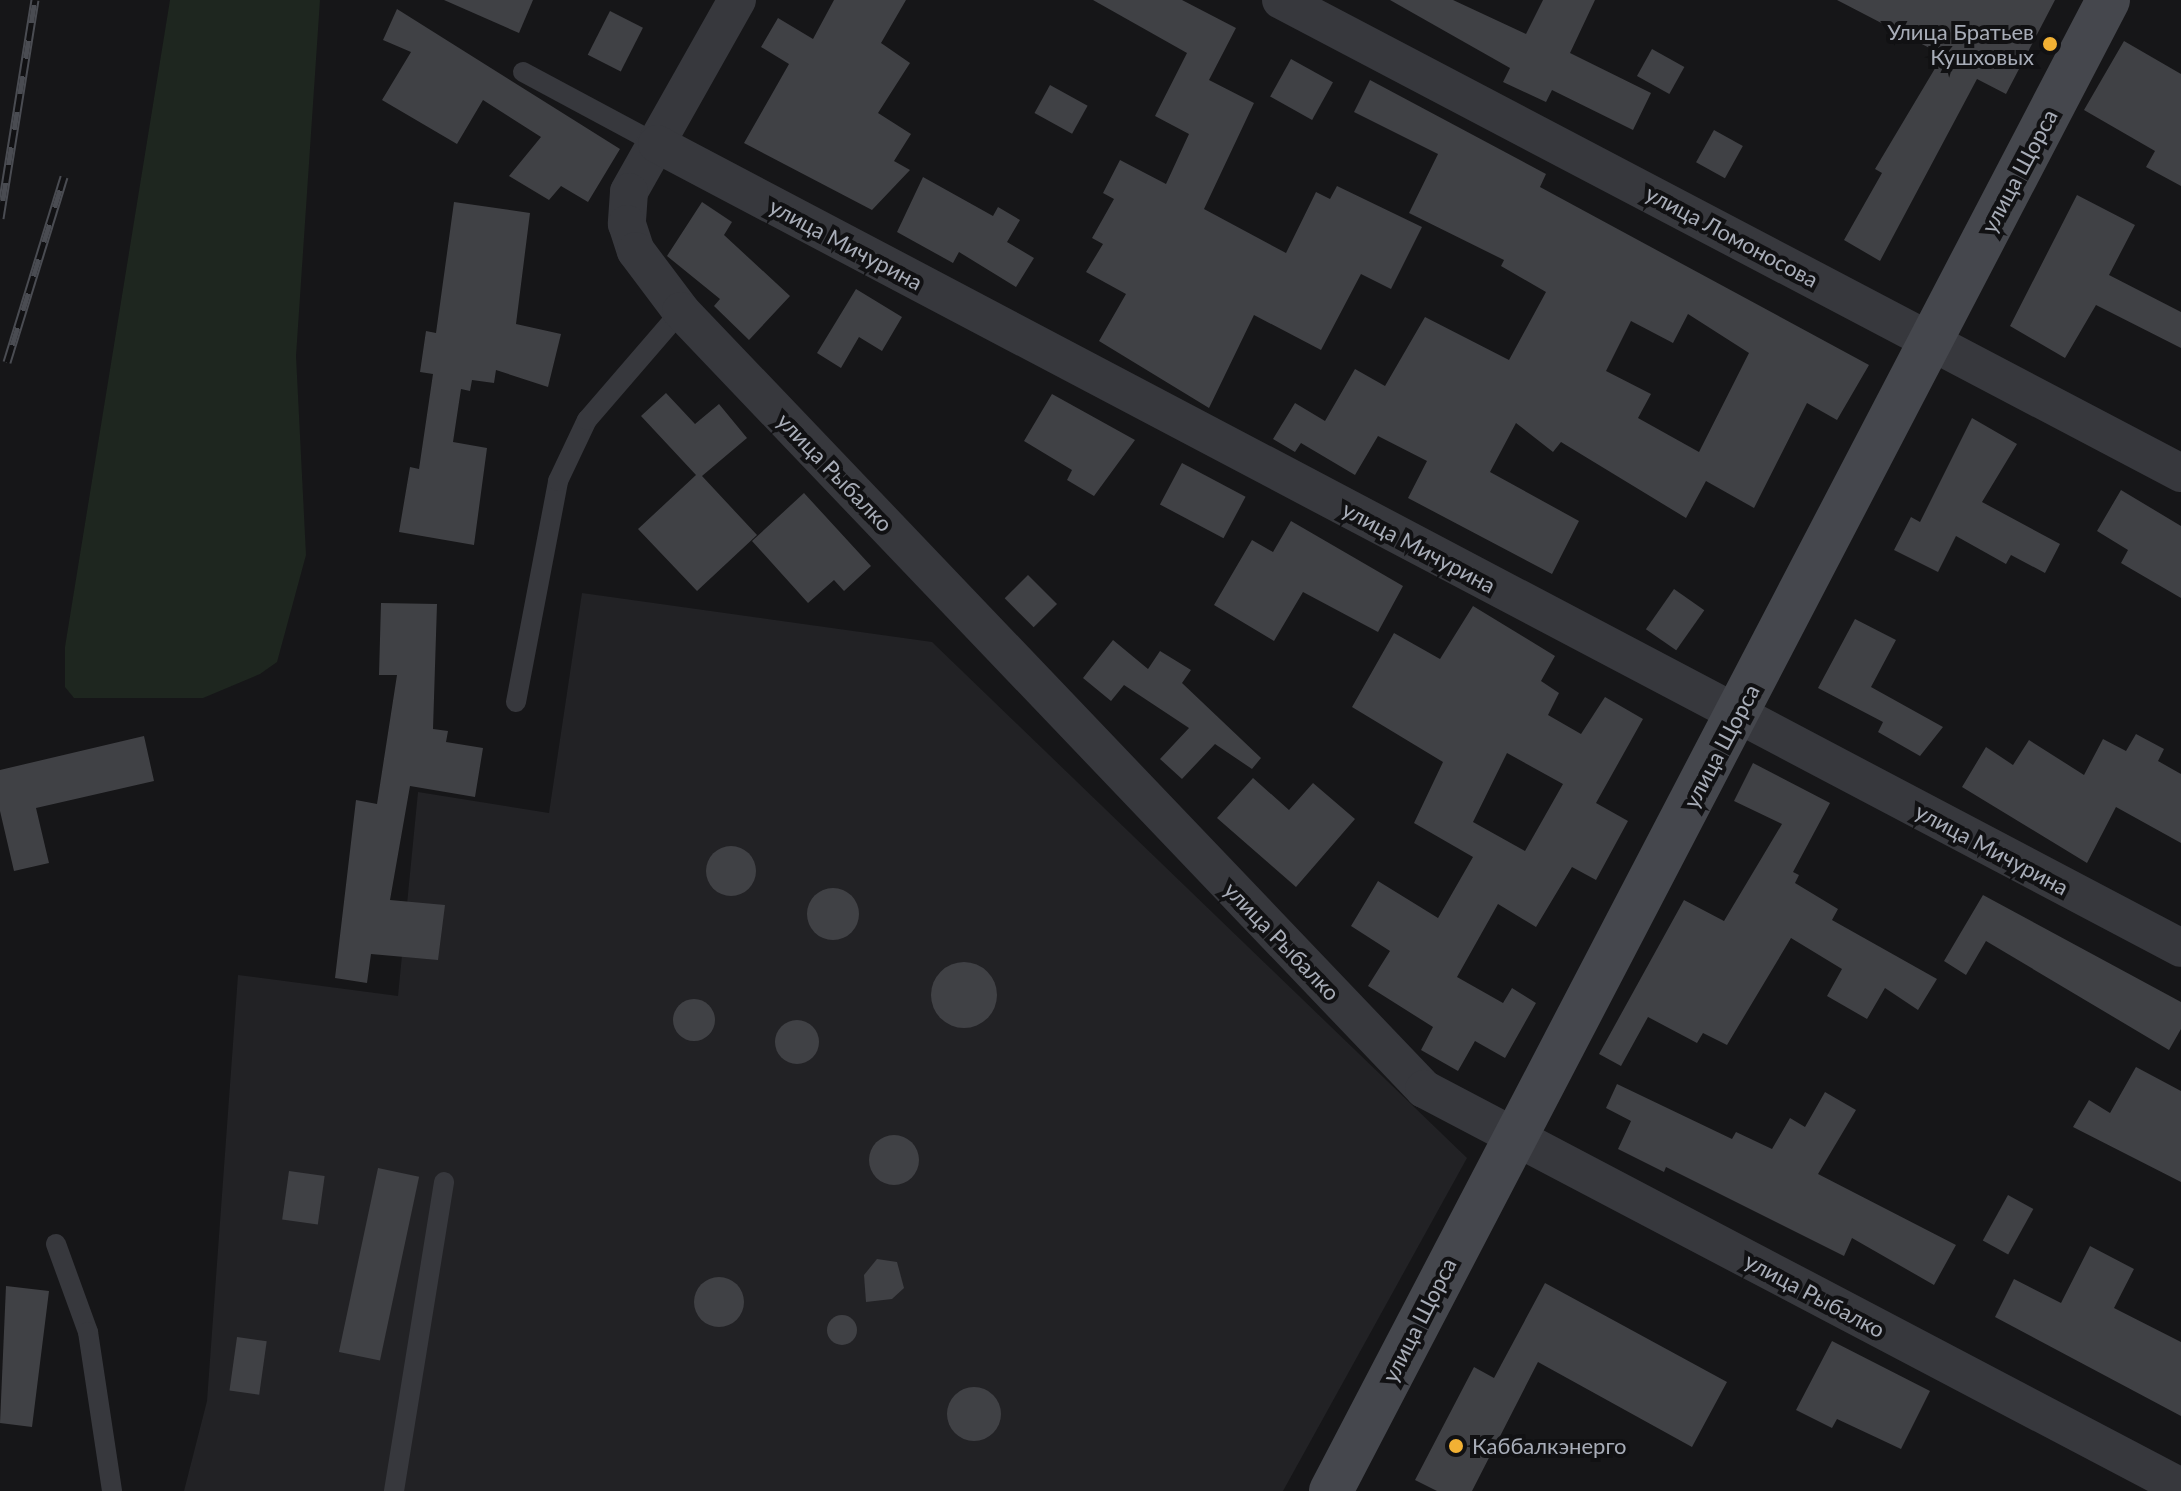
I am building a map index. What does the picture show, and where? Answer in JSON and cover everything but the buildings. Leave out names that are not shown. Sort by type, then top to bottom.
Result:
[{"type":"street","name":"улица Рыбалко","points":[[737,0],[629,192],[627,224],[636,251],[681,311],[1424,1089],[2181,1487]]},
{"type":"street","name":"улица Ломоносова","points":[[1281,0],[2181,473]]},
{"type":"street","name":"улица Щорса","points":[[1331,1491],[2108,0]]},
{"type":"street","name":"улица Мичурина","points":[[657,144],[2181,948]]},
{"type":"lane","points":[[523,72],[630,123],[657,144]]},
{"type":"lane","points":[[516,702],[558,481],[587,420],[681,311]]},
{"type":"lane","points":[[394,1491],[444,1182]]},
{"type":"lane","points":[[56,1244],[88,1332],[112,1491]]},
{"type":"shaded area","points":[[170,0],[320,0],[296,356],[306,555],[277,662],[260,674],[203,698],[74,698],[65,687],[65,647]]},
{"type":"shaded area","points":[[582,593],[932,642],[1467,1158],[1283,1491],[184,1491],[207,1401],[238,975],[398,996],[418,792],[549,813]]},
{"type":"railway","points":[[0,218],[35,0]]},
{"type":"railway","points":[[7,362],[64,177]]},
{"type":"place","name":"Улица Братьев Кушховых","points":[[2050,44]]},
{"type":"place","name":"Каббалкэнерго","points":[[1456,1446]]}]
